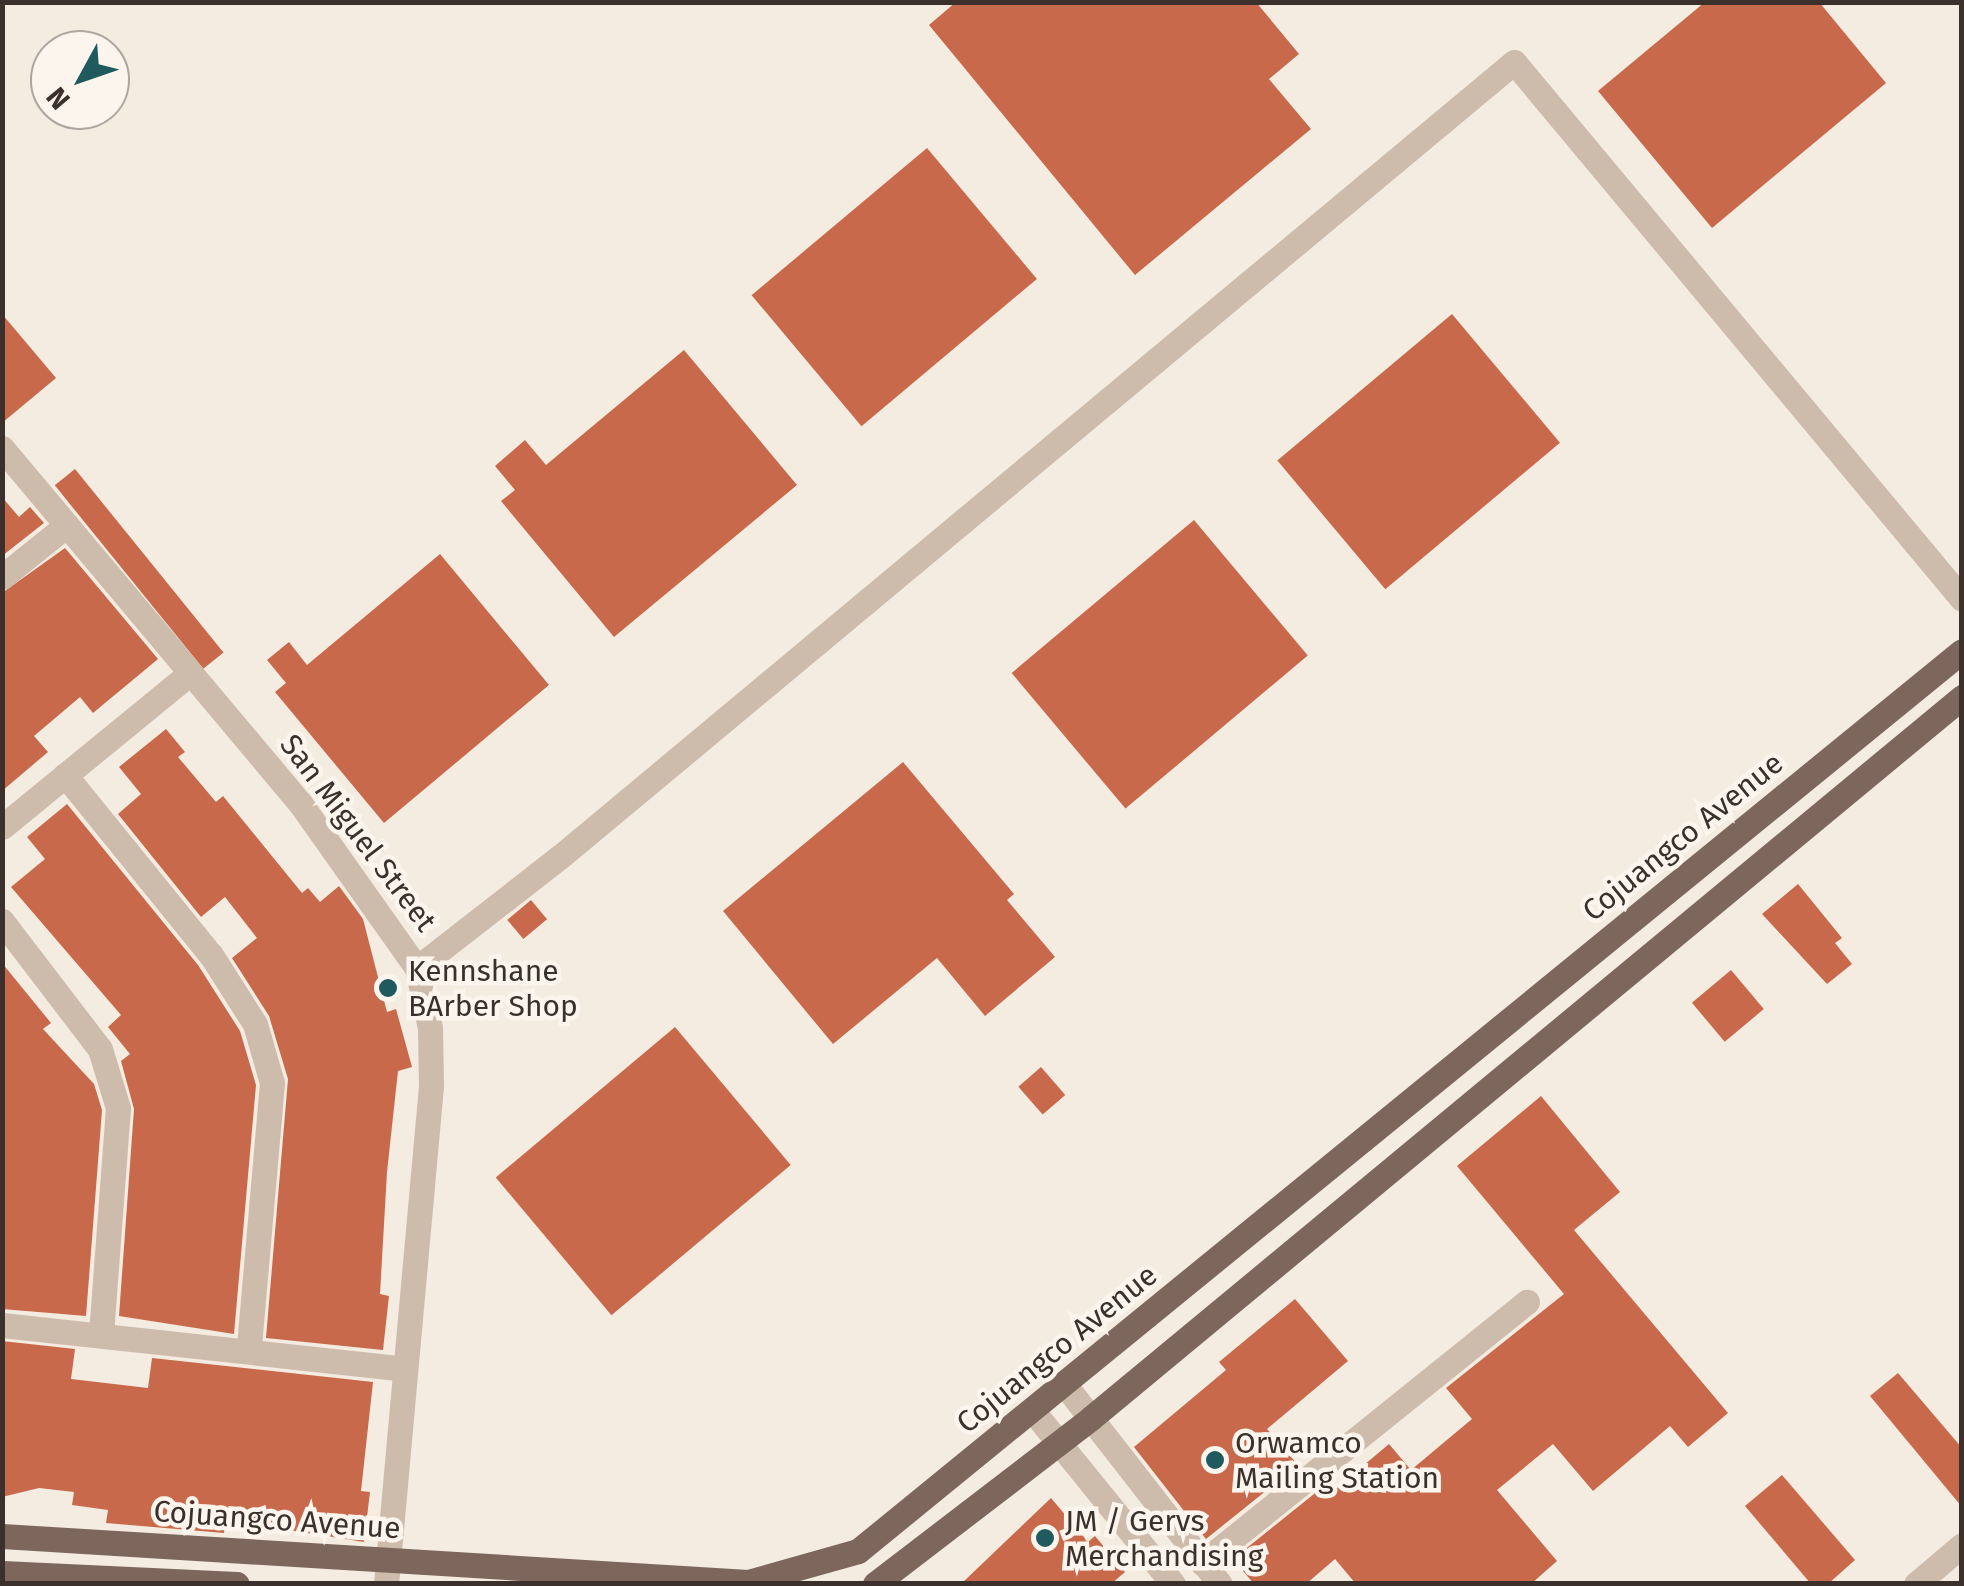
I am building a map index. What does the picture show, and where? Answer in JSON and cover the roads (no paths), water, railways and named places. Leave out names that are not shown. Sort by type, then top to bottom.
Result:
[{"type":"main road","name":"Cojuangco Avenue","points":[[2,1536],[387,1572],[748,1582],[858,1551],[1962,651]]},
{"type":"main road","points":[[875,1584],[1091,1418],[1962,697]]},
{"type":"main road","points":[[2,1573],[237,1584]]},
{"type":"street","points":[[417,968],[561,856],[1514,62],[1962,599]]},
{"type":"street","name":"San Miguel Street","points":[[2,448],[300,803],[417,968],[430,1028],[431,1086],[387,1572]]},
{"type":"street","points":[[2,577],[67,525]]},
{"type":"street","points":[[2,827],[190,673]]},
{"type":"street","points":[[65,775],[211,955],[255,1024],[272,1083],[249,1348]]},
{"type":"street","points":[[2,921],[100,1049],[118,1108],[102,1334]]},
{"type":"street","points":[[1202,1563],[1528,1302]]},
{"type":"street","points":[[2,1325],[249,1348],[405,1369]]},
{"type":"street","points":[[1066,1385],[1220,1584]]},
{"type":"street","points":[[1034,1411],[1173,1584]]},
{"type":"street","points":[[1916,1584],[1962,1545]]},
{"type":"place","name":"Kennshane BArber Shop","points":[[388,988]]},
{"type":"place","name":"Orwamco Mailing Station","points":[[1215,1460]]},
{"type":"place","name":"JM / Gervs Merchandising","points":[[1045,1538]]}]
